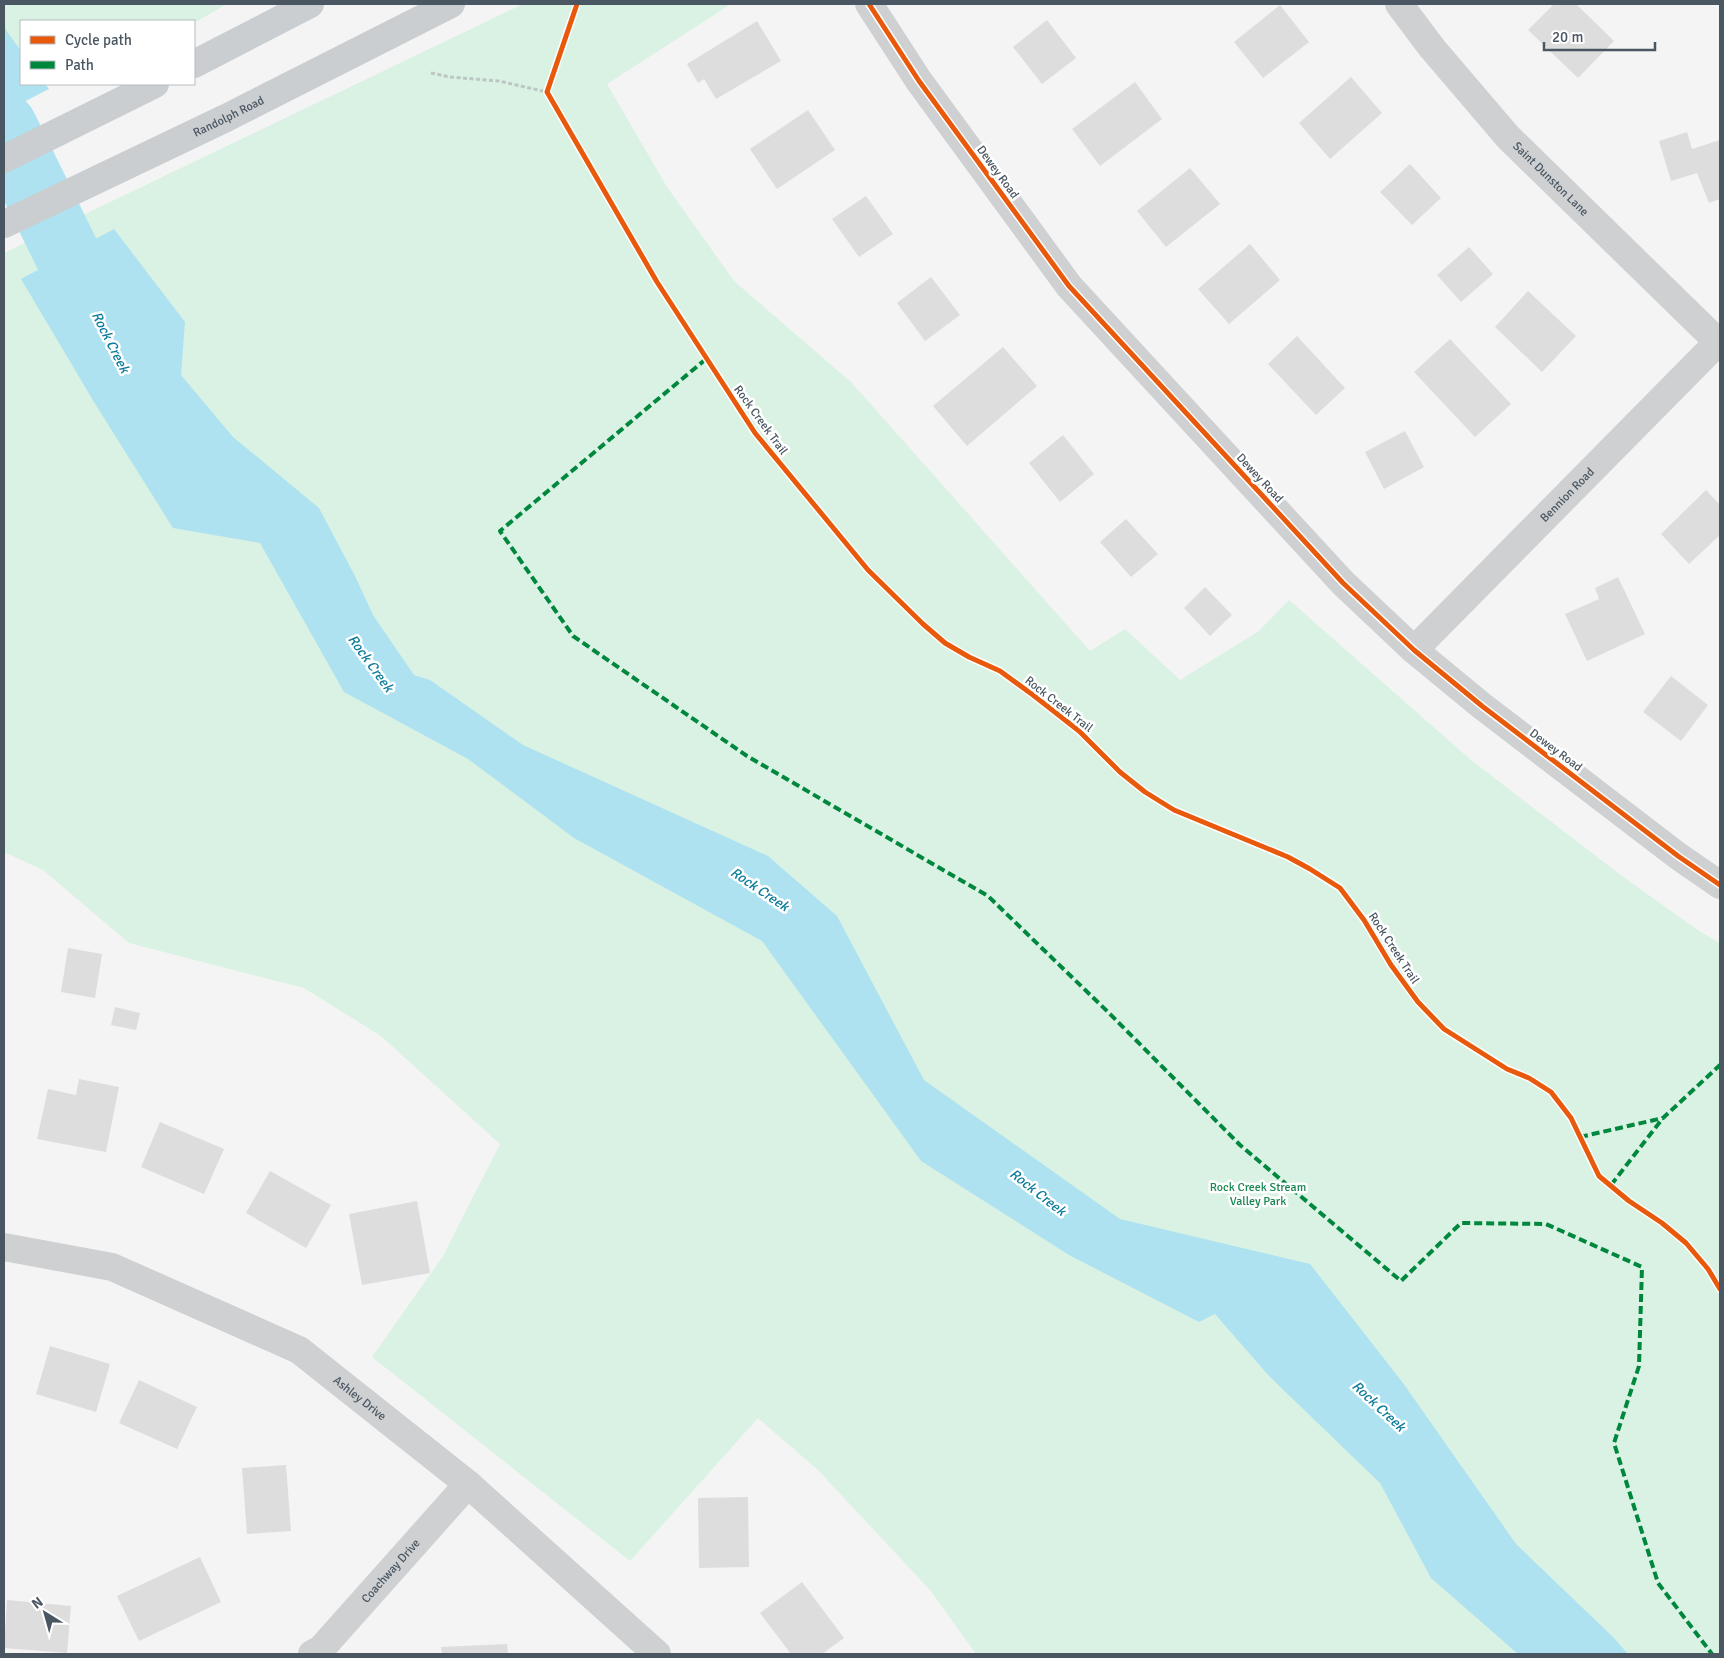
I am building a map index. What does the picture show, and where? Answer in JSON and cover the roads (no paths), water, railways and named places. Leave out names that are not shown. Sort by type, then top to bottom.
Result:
[{"type":"main road","points":[[195,63],[310,4]]},
{"type":"main road","name":"Randolph Road","points":[[4,224],[226,118],[451,4]]},
{"type":"main road","points":[[4,159],[82,122],[153,85]]},
{"type":"street","name":"Dewey Road","points":[[869,4],[919,80],[1069,286],[1344,583],[1414,650],[1482,706],[1646,832],[1720,885]]},
{"type":"street","name":"Saint Dunston Lane","points":[[1399,4],[1432,48],[1508,137],[1719,341]]},
{"type":"street","name":"Bennion Road","points":[[1414,650],[1719,341]]},
{"type":"street","name":"Ashley Drive","points":[[4,1247],[112,1267],[299,1350],[468,1484],[657,1654]]},
{"type":"street","name":"Coachway Drive","points":[[312,1654],[321,1648],[468,1484]]},
{"type":"water","points":[[4,23],[6,30],[20,50],[20,85],[46,85],[49,89],[4,112]]},
{"type":"water","points":[[114,229],[185,322],[181,375],[233,437],[319,508],[355,576],[373,615],[414,675],[430,680],[523,745],[768,856],[837,916],[924,1080],[1120,1219],[1310,1264],[1403,1383],[1516,1544],[1613,1637],[1628,1654],[1518,1654],[1431,1578],[1380,1483],[1269,1376],[1215,1314],[1199,1322],[1069,1255],[921,1161],[762,941],[574,838],[468,759],[344,692],[260,543],[173,528],[94,402],[21,279]]},
{"type":"waterway","name":"Rock Creek","points":[[4,126],[108,337]]},
{"type":"park label","name":"Rock Creek Stream Valley Park","points":[[1258,1194]]}]
